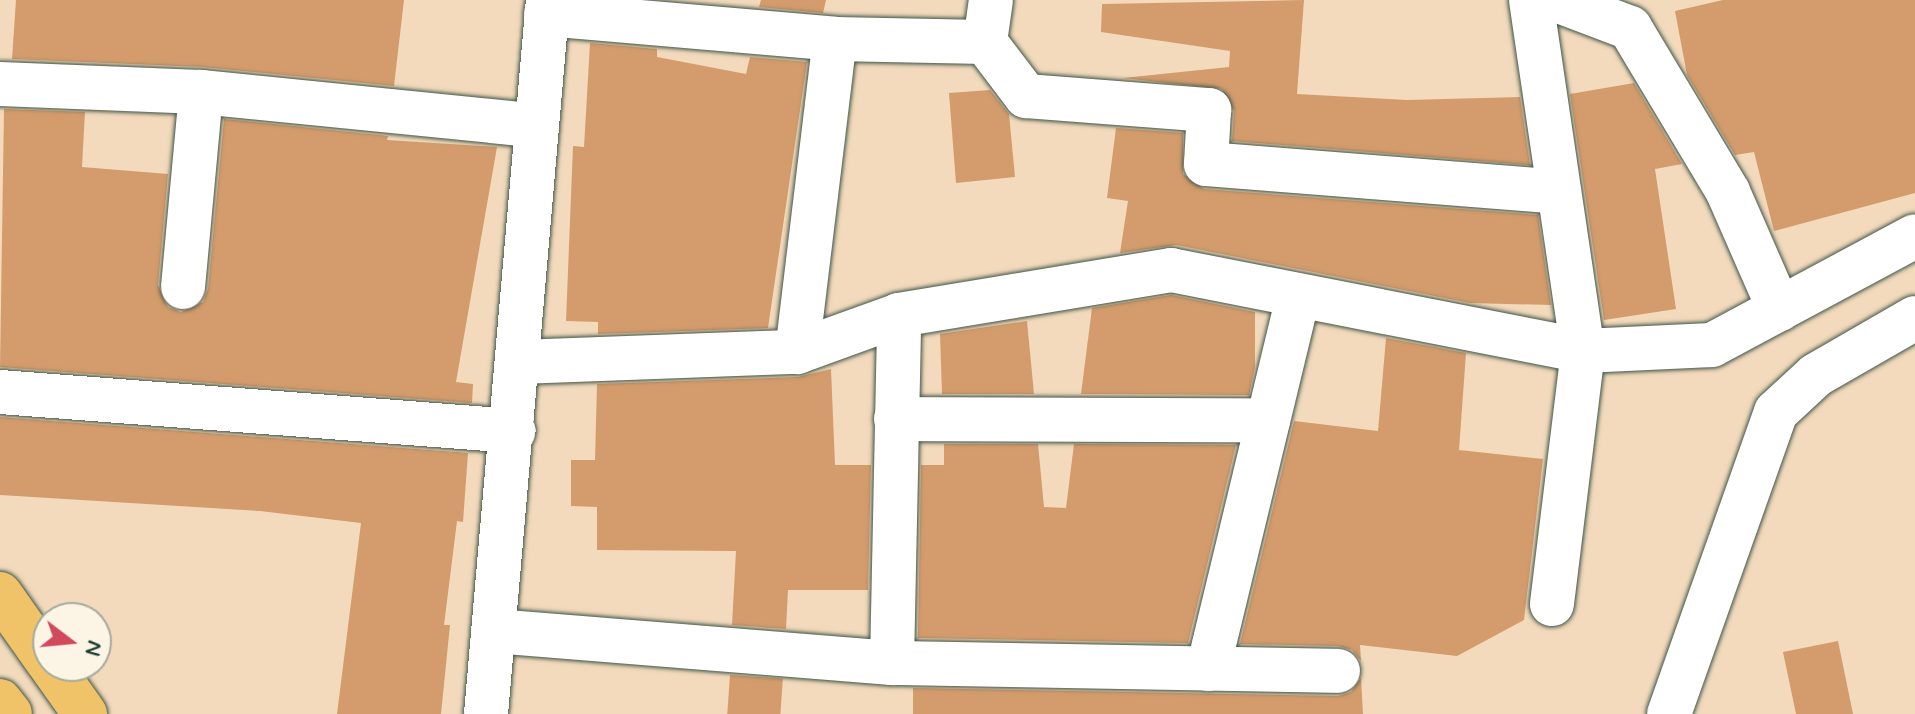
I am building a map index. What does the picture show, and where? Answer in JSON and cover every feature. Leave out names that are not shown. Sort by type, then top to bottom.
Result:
[{"type":"main road","points":[[0,594],[32,639]]},
{"type":"main road","points":[[63,682],[85,714]]},
{"type":"main road","points":[[0,701],[10,714]]},
{"type":"street","points":[[1531,0],[1583,351],[1552,604]]},
{"type":"street","points":[[1556,0],[1630,28],[1728,192],[1779,309]]},
{"type":"street","points":[[486,714],[514,431],[534,125],[547,7],[835,39],[988,21],[1026,96],[1209,110],[1206,164],[1559,192]]},
{"type":"street","points":[[797,352],[835,39]]},
{"type":"street","points":[[0,84],[201,92],[534,125]]},
{"type":"street","points":[[183,287],[201,92]]},
{"type":"street","points":[[519,362],[797,352],[899,315],[1171,270],[1583,351],[1712,345],[1915,236]]},
{"type":"street","points":[[1208,669],[1298,297]]},
{"type":"street","points":[[892,663],[899,315]]},
{"type":"street","points":[[1669,714],[1776,412],[1816,375],[1915,318]]},
{"type":"street","points":[[0,392],[514,431]]},
{"type":"street","points":[[896,419],[1268,420]]},
{"type":"street","points":[[494,631],[892,663],[1338,671]]},
{"type":"building","points":[[16,0],[404,0],[394,86],[203,67],[12,59]]},
{"type":"building","points":[[761,0],[826,0],[823,13],[759,7]]},
{"type":"building","points":[[1304,0],[1297,94],[1407,100],[1520,97],[1530,165],[1232,141],[1234,111],[1222,89],[1123,78],[1229,67],[1230,51],[1101,32],[1102,4]]},
{"type":"building","points":[[1723,0],[1915,0],[1915,193],[1774,231],[1754,152],[1735,155],[1687,75],[1675,11]]},
{"type":"building","points":[[590,43],[657,49],[657,57],[746,74],[750,57],[807,62],[768,328],[598,334],[598,322],[566,321],[573,146],[584,147]]},
{"type":"building","points":[[1634,83],[1682,164],[1655,169],[1676,309],[1604,320],[1570,94]]},
{"type":"building","points":[[990,90],[1009,114],[1015,177],[956,183],[949,93]]},
{"type":"building","points":[[4,109],[85,112],[82,167],[168,174],[158,285],[168,307],[181,312],[203,302],[208,289],[224,119],[388,136],[387,140],[497,147],[456,382],[473,384],[472,403],[0,367]]},
{"type":"building","points":[[1116,128],[1183,133],[1183,174],[1204,189],[1538,215],[1551,305],[1470,303],[1176,245],[1120,253],[1128,201],[1107,198]]},
{"type":"building","points":[[1171,295],[1255,312],[1255,367],[1249,395],[1081,394],[1092,308]]},
{"type":"building","points":[[1027,321],[1034,394],[942,394],[940,334]]},
{"type":"building","points":[[1386,338],[1466,353],[1459,450],[1543,459],[1524,620],[1457,656],[1360,645],[1361,661],[1352,650],[1338,646],[1240,644],[1294,421],[1378,431]]},
{"type":"building","points":[[831,369],[835,465],[871,465],[868,590],[788,590],[786,629],[732,625],[736,551],[597,550],[597,507],[571,506],[571,460],[595,460],[597,384],[798,377]]},
{"type":"building","points":[[0,417],[468,453],[463,522],[457,521],[444,625],[450,625],[441,714],[337,714],[361,523],[260,511],[0,495]]},
{"type":"building","points":[[944,444],[1038,444],[1044,507],[1066,508],[1074,444],[1236,445],[1188,643],[918,638],[921,465],[944,465]]},
{"type":"building","points":[[1838,641],[1853,714],[1796,714],[1783,652]]},
{"type":"building","points":[[730,675],[783,679],[780,714],[727,714]]},
{"type":"building","points":[[1361,678],[1363,714],[913,714],[913,688],[1338,696],[1351,692]]}]
